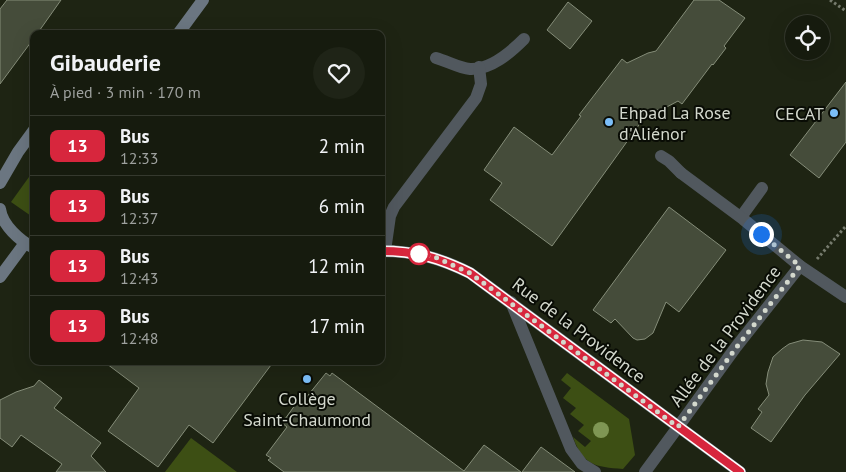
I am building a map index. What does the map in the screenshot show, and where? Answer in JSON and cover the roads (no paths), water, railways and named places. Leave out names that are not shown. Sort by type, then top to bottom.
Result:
[{"type":"street","points":[[181,30],[203,0]]},
{"type":"street","points":[[436,58],[468,68],[479,67],[504,56],[524,39]]},
{"type":"street","points":[[385,241],[390,216],[394,207],[476,98],[481,84],[479,67]]},
{"type":"street","points":[[0,183],[30,136]]},
{"type":"street","name":"Allée de la Providence","points":[[661,156],[804,269],[846,297]]},
{"type":"street","points":[[741,218],[762,188]]},
{"type":"street","points":[[0,209],[1,217],[29,245],[0,277]]},
{"type":"street","name":"Rue de la Providence","points":[[385,251],[411,252],[435,257],[470,273],[740,472]]},
{"type":"street","name":"Allée de la Providence","points":[[645,472],[736,348],[804,269]]},
{"type":"street","points":[[511,302],[571,449],[582,464],[595,472]]},
{"type":"place","name":"CECAT","points":[[834,113]]},
{"type":"place","name":"Ehpad La Rose d'Aliénor","points":[[609,122]]},
{"type":"place","name":"Collège Saint-Chaumond","points":[[307,379]]}]
